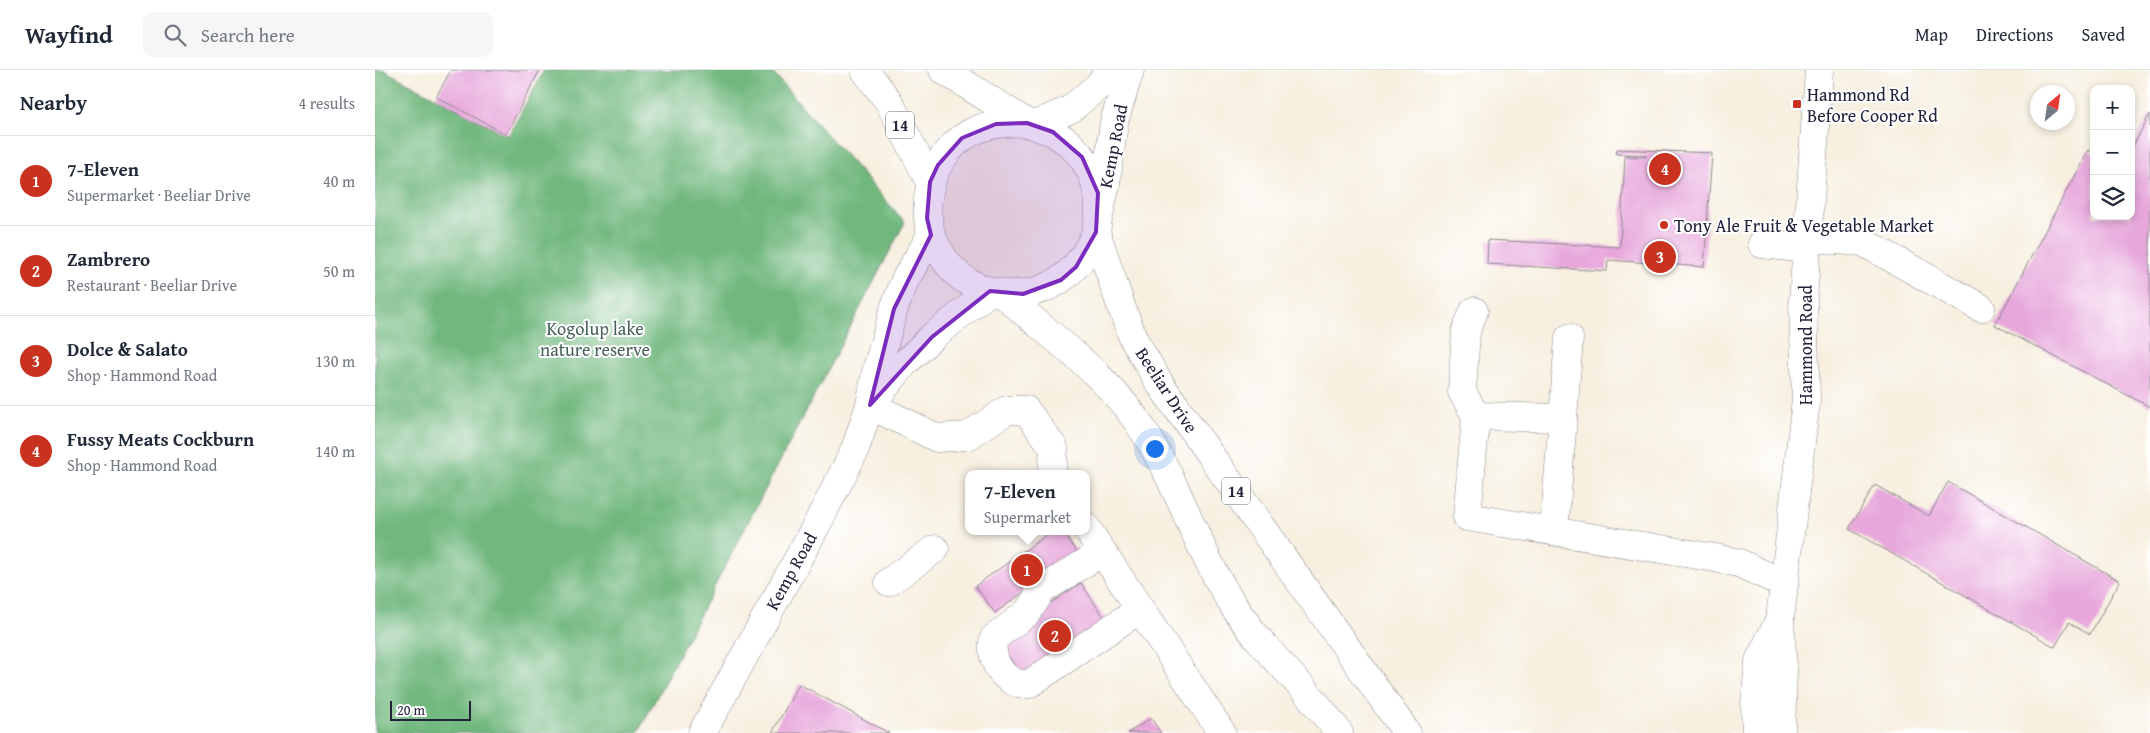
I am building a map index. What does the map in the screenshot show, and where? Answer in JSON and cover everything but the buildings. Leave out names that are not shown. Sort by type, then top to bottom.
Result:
[{"type":"main road","name":"14","points":[[865,70],[889,102],[930,182]]},
{"type":"main road","name":"Beeliar Drive","points":[[943,70],[1031,124],[1061,138],[1082,157],[1092,174],[1098,193],[1099,213],[1097,227],[1133,338],[1160,384],[1407,733]]},
{"type":"main road","name":"Kemp Road","points":[[1031,124],[1071,109],[1098,86],[1110,70]]},
{"type":"main road","name":"Kemp Road","points":[[1097,227],[1106,183],[1114,122],[1130,70]]},
{"type":"main road","name":"Hammond Road","points":[[1781,733],[1783,668],[1780,619],[1806,400],[1803,302],[1819,70]]},
{"type":"main road","name":"14","points":[[1031,124],[996,124],[978,129],[963,138],[949,150],[938,165],[930,182],[927,209],[931,235],[938,251],[960,276],[974,285],[996,292],[1023,294],[1043,289],[1061,280],[1077,267],[1088,250],[1097,227]]},
{"type":"main road","name":"Kemp Road","points":[[702,733],[816,526],[854,452],[870,405],[876,372],[894,309],[905,280],[931,235]]},
{"type":"main road","points":[[1762,244],[1863,242],[1981,308]]},
{"type":"main road","name":"14","points":[[996,292],[1093,369],[1124,403],[1145,432],[1156,452],[1216,577],[1235,607],[1299,682],[1339,733]]},
{"type":"main road","name":"Kemp Road","points":[[870,405],[905,364],[932,338],[996,292]]},
{"type":"main road","points":[[1474,311],[1467,331],[1462,392],[1476,416],[1467,516],[1739,563],[1784,584]]},
{"type":"main road","points":[[1554,531],[1569,338]]},
{"type":"main road","points":[[870,405],[937,438],[968,436],[1007,410],[1026,410],[1054,448],[1052,470]]},
{"type":"main road","points":[[1476,416],[1563,418]]},
{"type":"main road","points":[[1090,533],[1222,733]]},
{"type":"main road","points":[[889,582],[935,549]]},
{"type":"main road","points":[[1102,552],[1042,590],[1027,613],[994,638],[991,652],[1005,676],[1016,684],[1029,684],[1140,609]]},
{"type":"main road","name":"Hammond Road","points":[[1756,733],[1755,705],[1759,660],[1780,619]]},
{"type":"highlighted area","points":[[1027,123],[1053,132],[1082,157],[1098,193],[1096,232],[1076,267],[1061,280],[1023,294],[990,291],[932,337],[870,405],[894,309],[931,235],[927,218],[930,182],[938,165],[962,138],[996,124]]},
{"type":"green space","name":"Kogolup lake nature reserve","points":[[375,70],[384,70],[508,136],[544,70],[770,70],[905,222],[638,733],[375,733]]},
{"type":"place","name":"Hammond Rd Before Cooper Rd","points":[[1797,104]]},
{"type":"place","name":"Fussy Meats Cockburn","points":[[1665,169]]},
{"type":"place","name":"Tony Ale Fruit & Vegetable Market","points":[[1664,225]]},
{"type":"place","name":"Dolce & Salato","points":[[1660,257]]},
{"type":"place","name":"7-Eleven","points":[[1027,570]]},
{"type":"place","name":"Zambrero","points":[[1055,636]]}]
